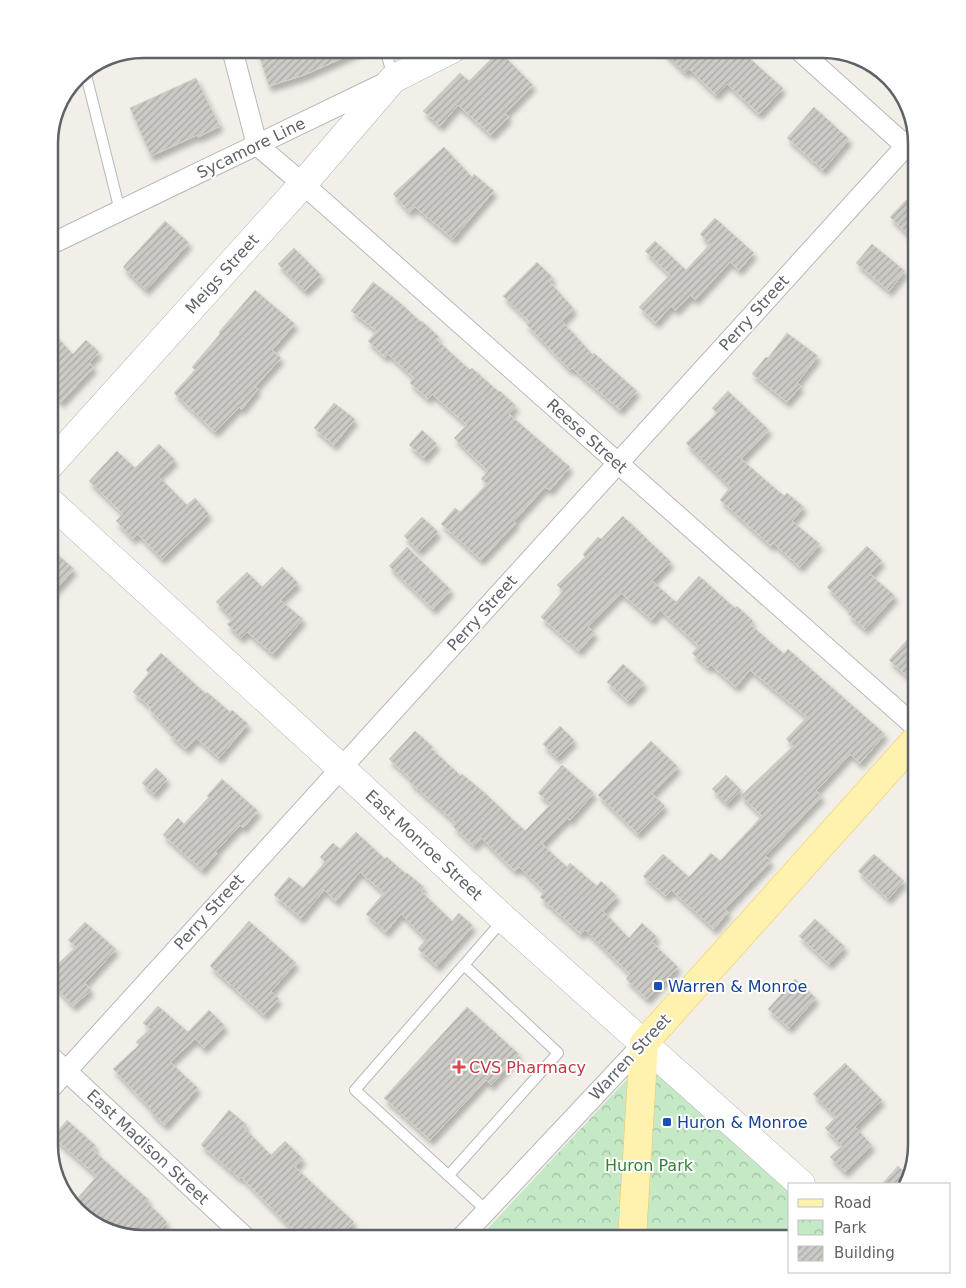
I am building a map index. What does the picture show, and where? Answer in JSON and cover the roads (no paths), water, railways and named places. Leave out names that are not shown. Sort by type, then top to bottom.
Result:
[{"type":"main road","name":"Sycamore Line","points":[[393,79],[434,58]]},
{"type":"main road","name":"Meigs Street","points":[[58,456],[303,184],[393,79]]},
{"type":"main road","name":"East Monroe Street","points":[[58,509],[504,919],[800,1183]]},
{"type":"main road","name":"Warren Street","points":[[644,1043],[908,748]]},
{"type":"main road","points":[[633,1230],[644,1043]]},
{"type":"street","points":[[234,58],[257,145]]},
{"type":"street","points":[[809,58],[908,142]]},
{"type":"street","name":"Sycamore Line","points":[[58,242],[393,79]]},
{"type":"street","name":"Reese Street","points":[[257,145],[908,720]]},
{"type":"street","name":"Perry Street","points":[[58,1080],[340,767],[908,151]]},
{"type":"street","name":"Warren Street","points":[[468,1230],[644,1043]]},
{"type":"street","name":"East Madison Street","points":[[58,1063],[237,1230]]},
{"type":"lane","points":[[387,58],[393,79]]},
{"type":"lane","points":[[86,79],[120,211]]},
{"type":"lane","points":[[486,1210],[355,1090],[504,919]]},
{"type":"lane","points":[[449,1175],[558,1053],[464,965]]},
{"type":"place","name":"Warren & Monroe","points":[[658,986]]},
{"type":"place","name":"CVS Pharmacy","points":[[459,1067]]},
{"type":"place","name":"Huron & Monroe","points":[[667,1122]]},
{"type":"park label","name":"Huron Park","points":[[649,1165]]}]
